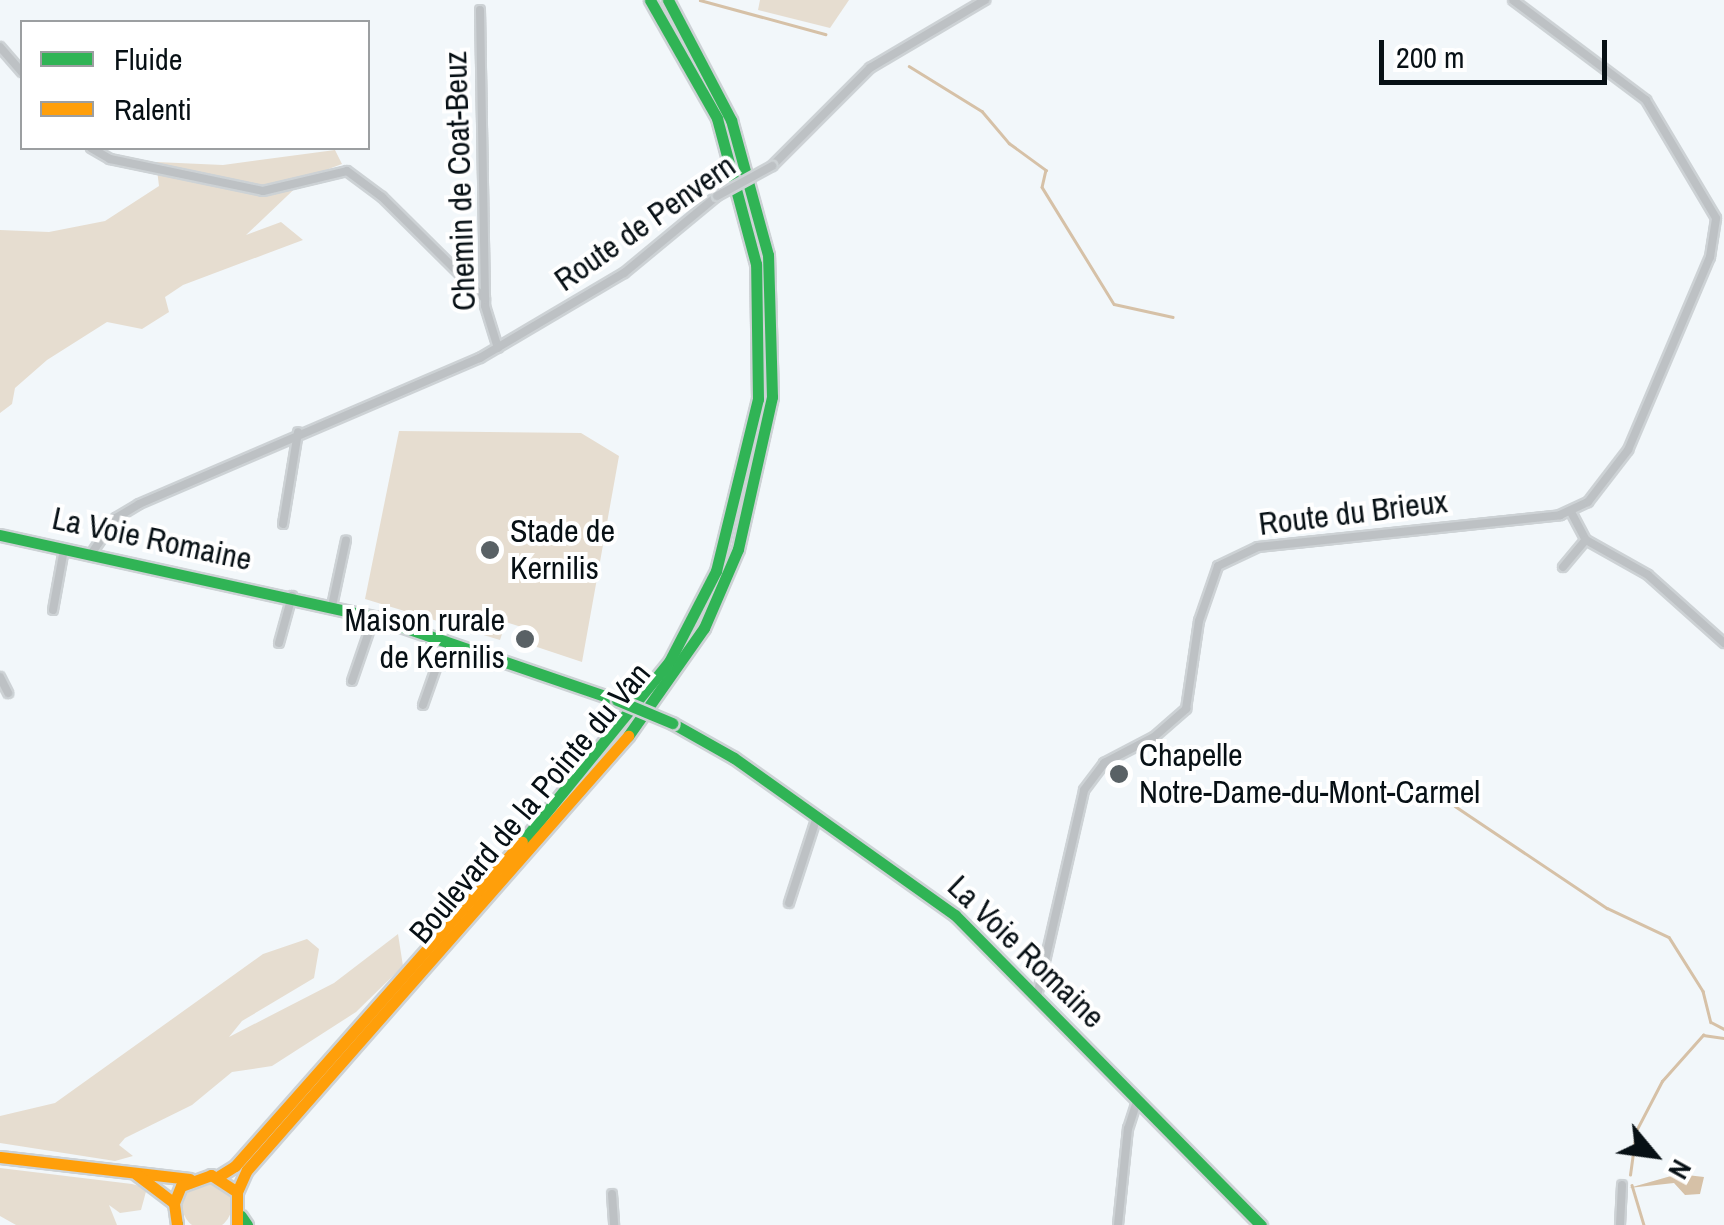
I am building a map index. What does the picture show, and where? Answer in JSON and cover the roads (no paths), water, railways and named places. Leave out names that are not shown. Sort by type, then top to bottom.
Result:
[{"type":"main road","name":"Boulevard de la Pointe du Van","points":[[219,1176],[247,1153],[602,752],[669,662],[716,570],[754,432],[760,355],[757,274],[716,118],[650,0]]},
{"type":"main road","name":"Boulevard de la Pointe du Van","points":[[237,1192],[248,1170],[646,716],[704,628],[738,550],[769,424],[770,268],[754,188],[731,120],[668,0]]},
{"type":"main road","name":"La Voie Romaine","points":[[0,535],[374,617],[616,700],[724,750],[948,910],[1260,1225]]},
{"type":"main road","points":[[0,1157],[190,1180],[219,1176],[237,1192],[242,1222]]},
{"type":"main road","points":[[132,1173],[174,1203]]},
{"type":"main road","points":[[177,1225],[174,1203],[190,1180]]},
{"type":"street","name":"Route de Penvern","points":[[97,555],[105,534],[139,504],[298,432],[430,384],[624,273],[718,196],[772,166],[870,68],[985,0]]},
{"type":"street","points":[[1513,0],[1646,100],[1721,218],[1721,236],[1628,450],[1600,490],[1571,512],[1586,540],[1648,575],[1724,643]]},
{"type":"street","name":"Chemin de Coat-Beuz","points":[[480,10],[485,299],[498,348]]},
{"type":"street","points":[[0,47],[20,70]]},
{"type":"street","points":[[94,150],[110,160],[263,191],[347,171],[387,202],[485,299]]},
{"type":"street","points":[[283,524],[298,432]]},
{"type":"street","name":"Route du Brieux","points":[[1037,996],[1084,790],[1104,763],[1154,737],[1186,709],[1198,621],[1218,566],[1258,547],[1571,512]]},
{"type":"street","points":[[332,606],[346,540]]},
{"type":"street","points":[[1562,567],[1586,540]]},
{"type":"street","points":[[54,610],[64,549]]},
{"type":"street","name":"La Voie Romaine","points":[[279,643],[292,596]]},
{"type":"street","points":[[352,681],[374,617]]},
{"type":"street","points":[[424,705],[446,640]]},
{"type":"street","points":[[0,677],[5,693]]},
{"type":"street","points":[[788,903],[818,817]]},
{"type":"street","points":[[1118,1225],[1128,1129],[1137,1102]]},
{"type":"street","points":[[1620,1225],[1622,1186]]},
{"type":"street","points":[[612,1194],[614,1225]]},
{"type":"waterway","points":[[700,0],[825,34]]},
{"type":"waterway","points":[[909,66],[982,111],[1009,143],[1046,170],[1042,187],[1114,304],[1173,317]]},
{"type":"waterway","points":[[1455,806],[1607,908],[1669,937],[1703,991],[1711,1022],[1724,1029]]},
{"type":"waterway","points":[[1630,1175],[1636,1131],[1662,1081],[1703,1035],[1724,1038]]},
{"type":"waterway","points":[[1632,1185],[1644,1225]]},
{"type":"place","name":"Stade de Kernilis","points":[[490,550]]},
{"type":"place","name":"Maison rurale de Kernilis","points":[[525,639]]},
{"type":"place","name":"Chapelle Notre-Dame-du-Mont-Carmel","points":[[1119,774]]}]
